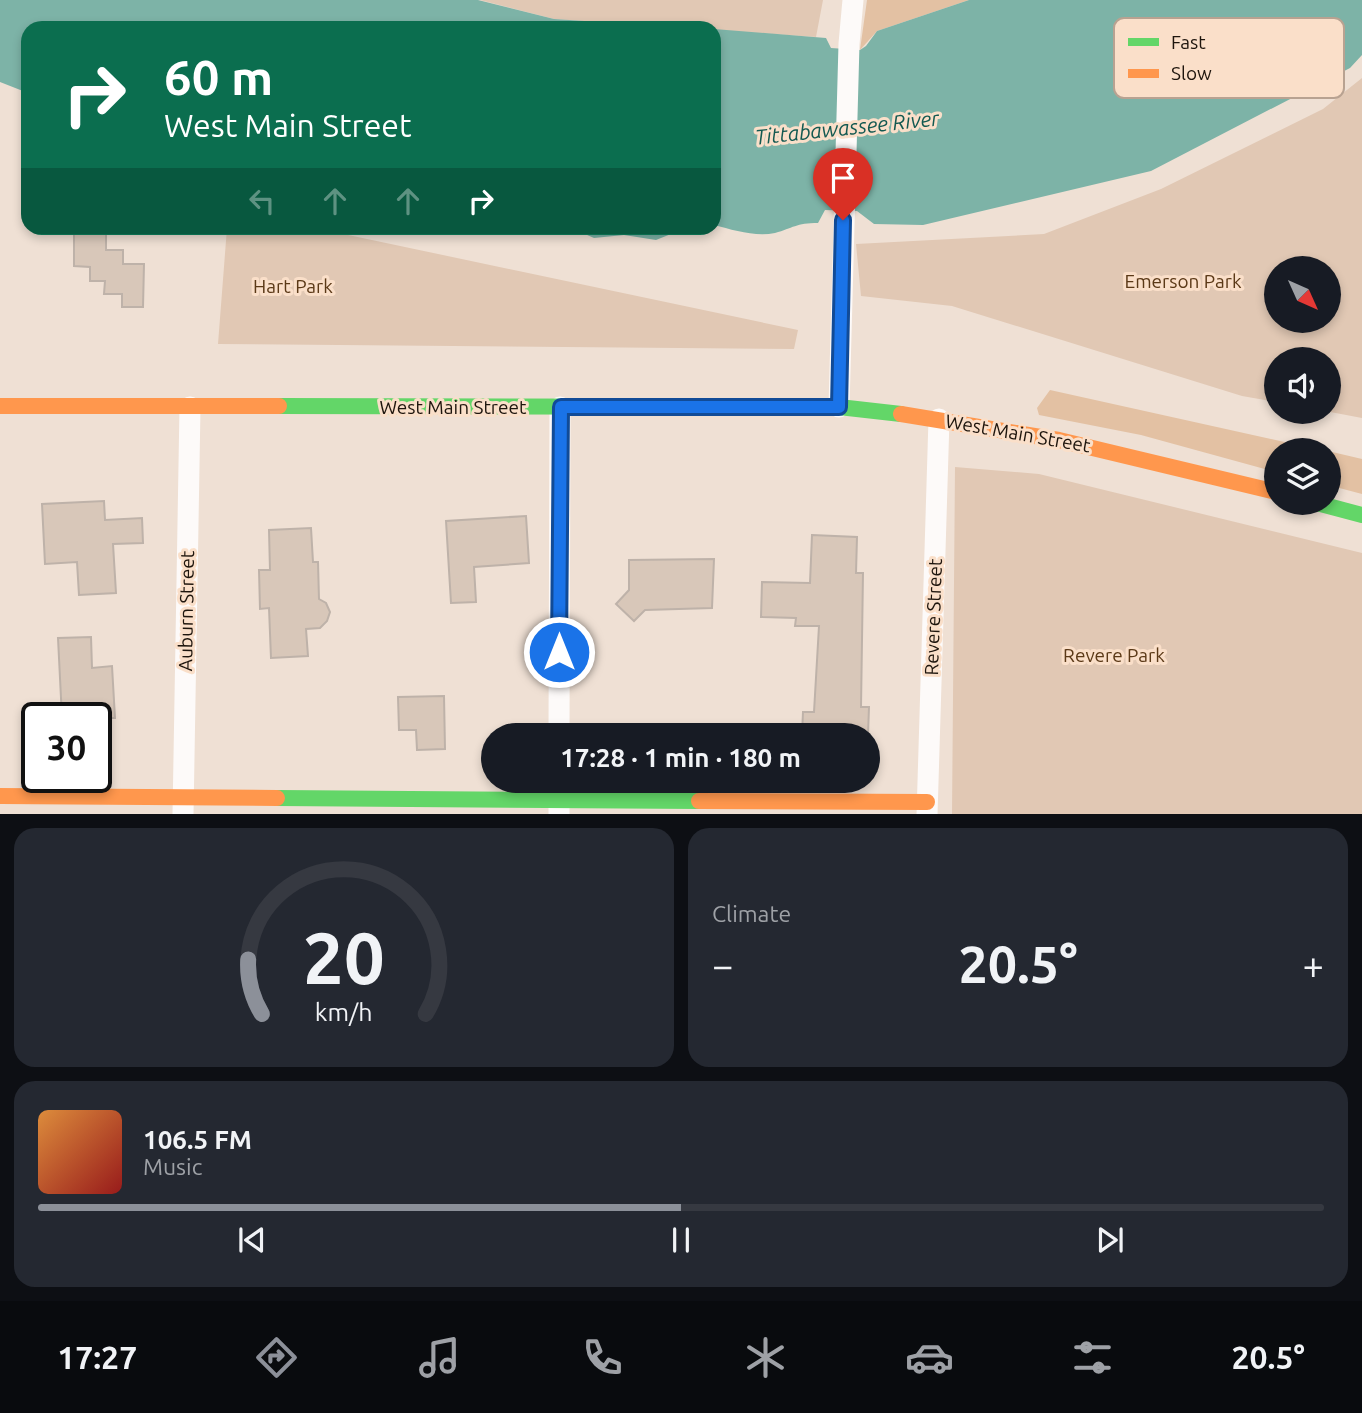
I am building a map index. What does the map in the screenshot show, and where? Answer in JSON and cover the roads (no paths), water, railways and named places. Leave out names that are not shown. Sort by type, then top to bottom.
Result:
[{"type":"street","points":[[839,407],[849,44],[853,0]]},
{"type":"street","name":"West Main Street","points":[[0,407],[839,407],[939,419],[1103,448],[1264,489]]},
{"type":"street","name":"Auburn Street","points":[[183,806],[190,407]]},
{"type":"street","points":[[559,723],[561,407]]},
{"type":"street","name":"Revere Street","points":[[927,808],[939,419]]},
{"type":"street","points":[[1341,509],[1362,515]]},
{"type":"street","points":[[0,796],[183,806],[559,798],[927,808]]},
{"type":"water","points":[[0,0],[478,0],[554,19],[584,21],[21,21],[21,90],[0,82]]},
{"type":"water","name":"Tittabawassee River","points":[[969,0],[1362,0],[1362,55],[1344,71],[1344,18],[1114,18],[1114,98],[1292,98],[1151,171],[923,225],[874,224],[857,211],[825,210],[818,223],[799,225],[775,233],[752,234],[721,227],[721,30],[826,38],[831,48],[860,50],[877,31]]},
{"type":"water","points":[[587,235],[624,235],[594,238]]},
{"type":"water","points":[[624,235],[668,235],[656,240]]},
{"type":"park label","name":"Emerson Park","points":[[1183,281]]},
{"type":"park label","name":"Hart Park","points":[[293,286]]},
{"type":"park label","name":"Revere Park","points":[[1114,655]]}]
